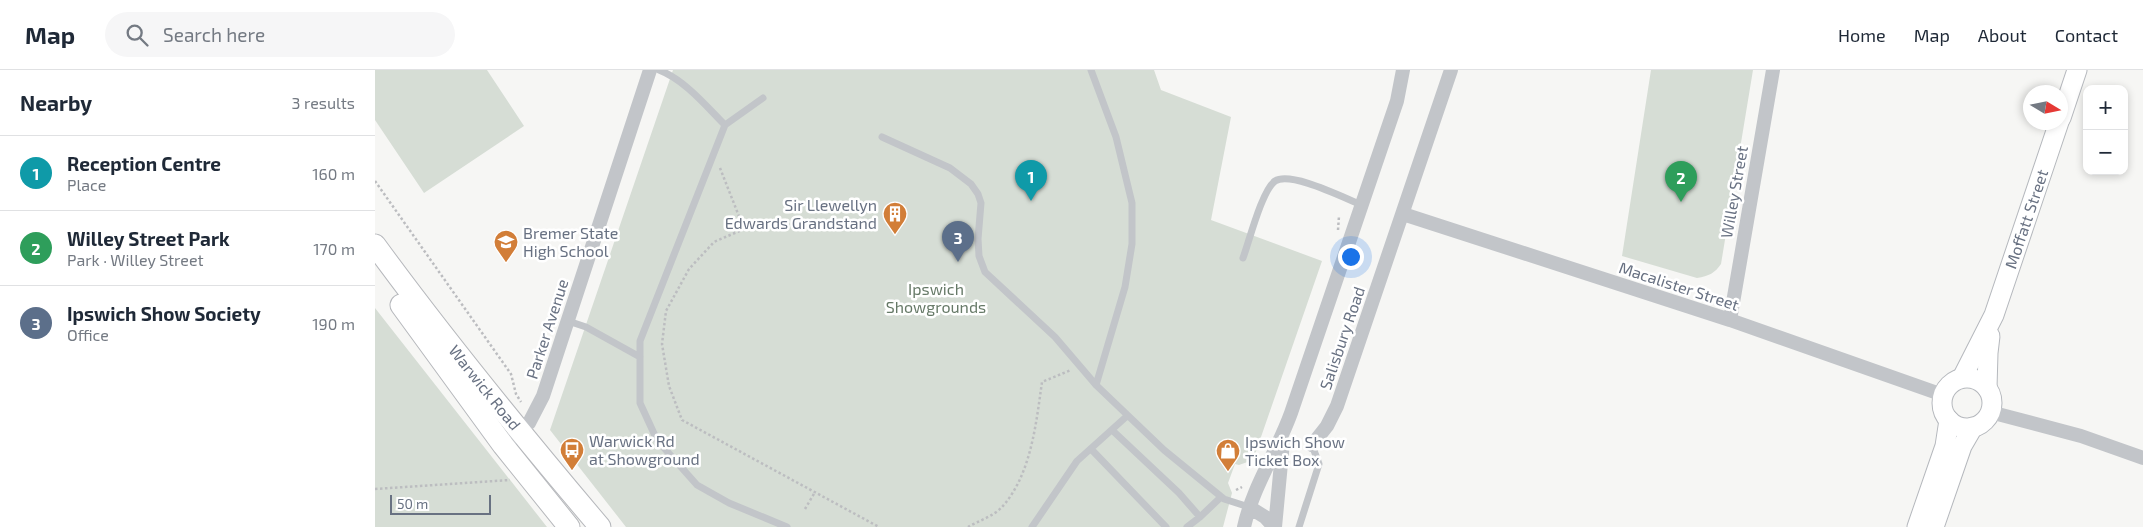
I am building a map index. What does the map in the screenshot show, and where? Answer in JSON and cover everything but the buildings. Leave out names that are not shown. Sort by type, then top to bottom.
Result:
[{"type":"main road","points":[[2068,97],[2077,70]]},
{"type":"main road","name":"Moffatt Street","points":[[1987,388],[1987,352],[1994,315],[2056,130]]},
{"type":"main road","name":"Warwick Road","points":[[375,245],[436,328],[511,439],[531,478],[569,527]]},
{"type":"main road","name":"Warwick Road","points":[[375,268],[511,439],[600,527]]},
{"type":"main road","name":"Moffatt Street","points":[[1962,378],[1994,315]]},
{"type":"main road","points":[[1934,527],[1962,446],[1973,427],[1983,421],[1990,412],[1991,396],[1987,388],[1976,380],[1962,378],[1951,384],[1943,395],[1943,408],[1949,420],[1960,427],[1973,427]]},
{"type":"main road","points":[[1917,527],[1945,446],[1949,420]]},
{"type":"street","name":"Parker Avenue","points":[[511,439],[529,423],[543,396],[650,70]]},
{"type":"street","name":"Salisbury Road","points":[[1244,527],[1249,508],[1285,431],[1397,101],[1403,70]]},
{"type":"street","name":"Salisbury Road","points":[[1312,445],[1327,426],[1337,406],[1451,70]]},
{"type":"street","name":"Willey Street","points":[[1729,320],[1773,70]]},
{"type":"street","name":"Macalister Street","points":[[1403,214],[1729,320],[1943,395]]},
{"type":"street","points":[[1990,412],[2081,436],[2143,458]]},
{"type":"street","name":"Salisbury Road","points":[[1274,527],[1285,431]]},
{"type":"street","points":[[1249,508],[1265,517],[1274,527]]},
{"type":"lane","points":[[659,70],[698,97],[725,125]]},
{"type":"lane","points":[[1091,70],[1116,137],[1133,203],[1132,244],[1125,287],[1096,384]]},
{"type":"lane","points":[[763,98],[725,125],[640,341],[640,403],[657,440],[697,484],[729,503],[787,527]]},
{"type":"lane","points":[[882,137],[950,168],[971,184],[978,194],[981,203],[978,240],[979,256],[985,272],[1055,337],[1079,367],[1127,416],[1176,461],[1221,497],[1249,508]]},
{"type":"lane","points":[[1243,258],[1266,190],[1276,180],[1302,181],[1362,205]]},
{"type":"lane","points":[[568,321],[586,328],[640,357]]},
{"type":"lane","points":[[1032,527],[1077,461],[1127,416]]},
{"type":"lane","points":[[1111,430],[1179,493],[1200,517]]},
{"type":"lane","name":"Salisbury Road","points":[[1299,527],[1319,464],[1312,445]]},
{"type":"lane","points":[[1091,448],[1166,527]]},
{"type":"lane","points":[[1187,527],[1221,497]]},
{"type":"path","points":[[714,153],[744,229],[714,242],[689,269],[666,311],[662,344],[669,386],[682,420],[879,527]]},
{"type":"path","points":[[375,181],[511,374],[521,402]]},
{"type":"path","points":[[968,527],[1001,509],[1020,479],[1035,425],[1042,382],[1079,367]]},
{"type":"path","points":[[375,489],[531,478]]},
{"type":"path","points":[[805,509],[815,492]]},
{"type":"green space","points":[[375,70],[487,70],[524,126],[424,193],[375,120]]},
{"type":"green space","name":"Ipswich Showgrounds","points":[[673,70],[1154,70],[1161,90],[1231,117],[1211,220],[1322,261],[1253,460],[1239,465],[1235,464],[1228,483],[1232,493],[1223,527],[626,527],[550,430]]},
{"type":"green space","points":[[1651,70],[1753,70],[1721,264],[1714,272],[1697,278],[1622,256]]},
{"type":"green space","points":[[375,308],[547,527],[375,527]]},
{"type":"place","name":"Reception Centre","points":[[1031,201]]},
{"type":"place","name":"Willey Street Park","points":[[1681,202]]},
{"type":"place","name":"Sir Llewellyn Edwards Grandstand","points":[[895,235]]},
{"type":"place","name":"Ipswich Show Society","points":[[958,262]]},
{"type":"place","name":"Bremer State High School","points":[[506,263]]},
{"type":"place","name":"Warwick Rd at Showground","points":[[572,471]]},
{"type":"place","name":"Ipswich Show Ticket Box","points":[[1228,472]]}]
